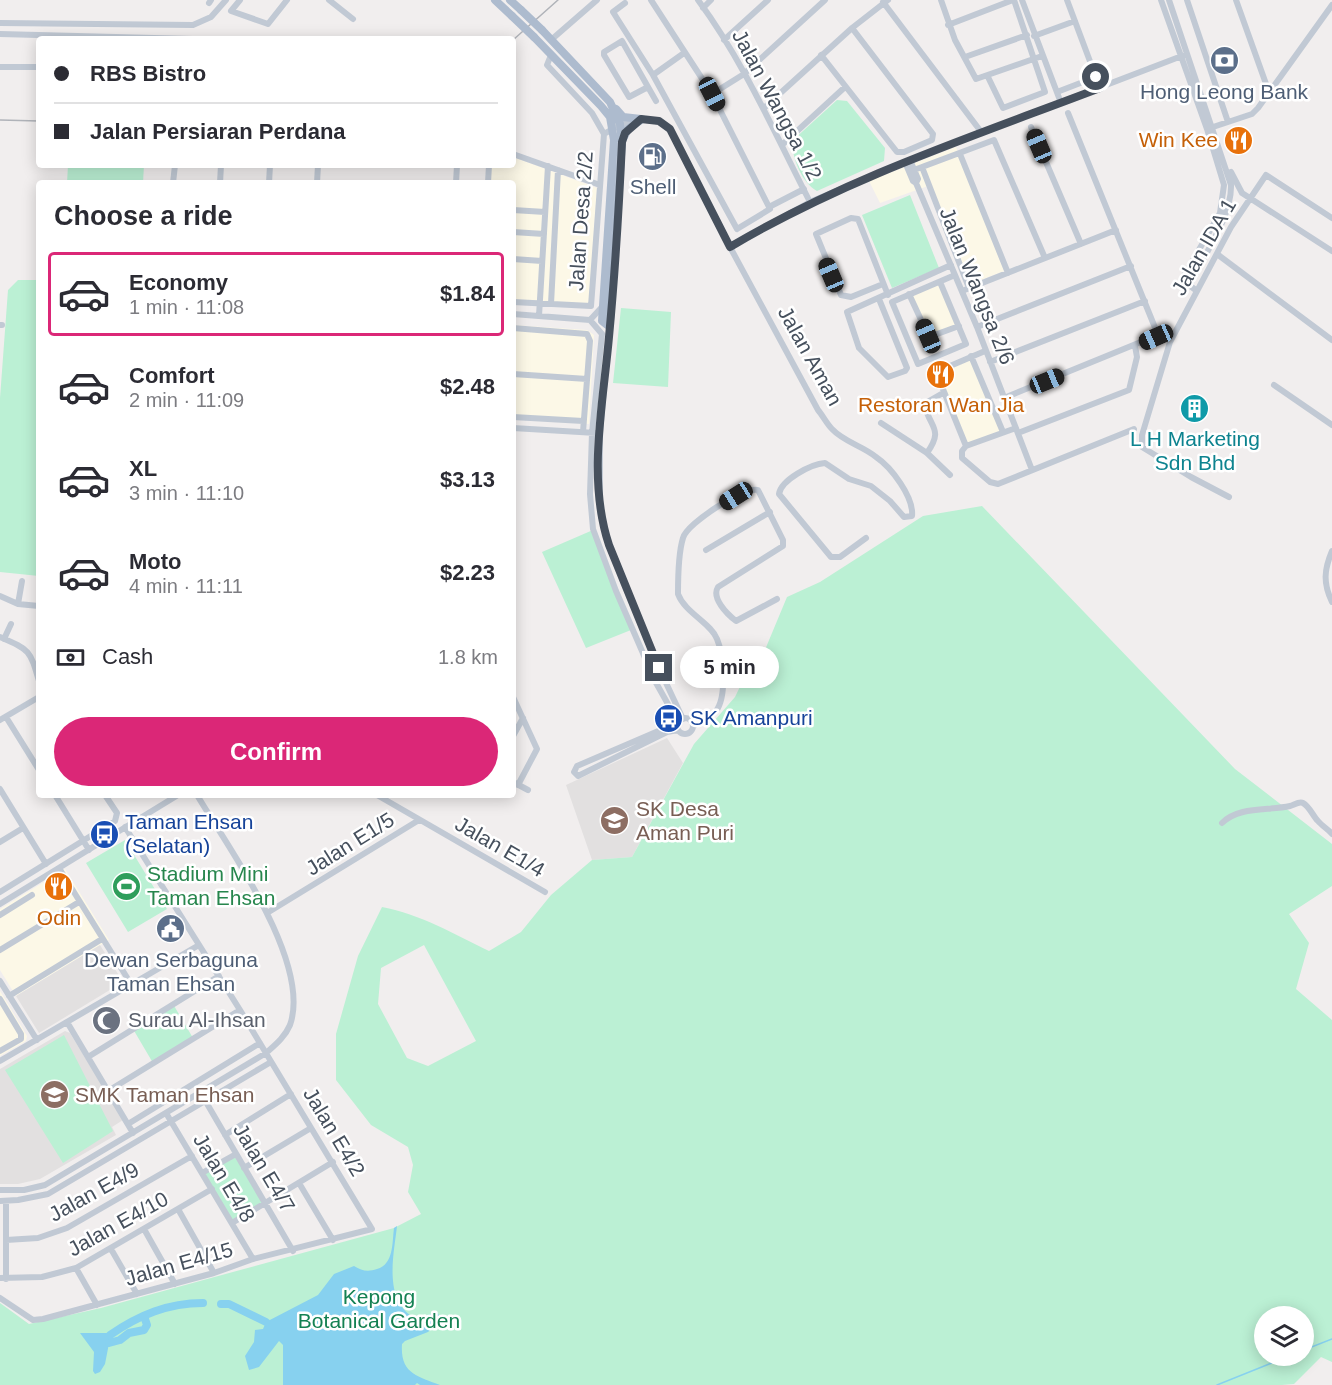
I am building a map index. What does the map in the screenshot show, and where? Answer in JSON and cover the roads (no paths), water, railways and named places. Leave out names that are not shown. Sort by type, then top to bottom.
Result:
[{"type":"main road","points":[[495,0],[551,55],[606,104],[623,117],[641,119]]},
{"type":"main road","points":[[510,0],[542,30],[606,104],[622,142]]},
{"type":"main road","points":[[616,126],[602,321],[604,325],[610,321],[622,142],[625,133],[641,119]]},
{"type":"street","points":[[0,23],[193,25],[211,17],[226,0]]},
{"type":"street","points":[[240,0],[231,11],[268,24],[287,0]]},
{"type":"street","points":[[329,0],[353,19]]},
{"type":"street","points":[[551,40],[597,0]]},
{"type":"street","points":[[651,0],[712,94],[770,209]]},
{"type":"street","name":"Jalan Wangsa 1/2","points":[[698,0],[724,39],[764,108],[810,202]]},
{"type":"street","points":[[703,8],[711,0]]},
{"type":"street","points":[[724,39],[768,0]]},
{"type":"street","points":[[712,94],[744,74],[825,0]]},
{"type":"street","points":[[941,0],[948,25],[976,79],[988,77],[1042,56]]},
{"type":"street","points":[[948,25],[1014,0],[1042,56],[1061,103]]},
{"type":"street","points":[[988,77],[1000,105],[1006,107],[1045,92],[1034,59],[1022,0]]},
{"type":"street","points":[[1067,0],[1100,88]]},
{"type":"street","points":[[1161,0],[1180,57],[1209,128],[1219,135],[1237,187],[1251,199],[1332,251]]},
{"type":"street","points":[[1169,0],[1227,191],[1225,216],[1189,286],[1197,291]]},
{"type":"street","points":[[1187,0],[1228,122]]},
{"type":"street","points":[[1236,0],[1270,95]]},
{"type":"street","points":[[764,108],[852,28],[886,1],[982,133]]},
{"type":"street","points":[[625,3],[613,12],[653,75],[737,229],[804,189]]},
{"type":"street","points":[[1209,128],[1252,114],[1270,95],[1332,5]]},
{"type":"street","points":[[965,57],[1076,21]]},
{"type":"street","points":[[821,56],[899,152],[932,140],[934,137],[852,28]]},
{"type":"street","points":[[0,34],[77,36]]},
{"type":"street","points":[[628,37],[604,52],[604,55],[629,97],[648,87]]},
{"type":"street","points":[[622,41],[656,101]]},
{"type":"street","points":[[653,75],[683,51]]},
{"type":"street","points":[[730,247],[810,202],[907,161],[1187,54]]},
{"type":"street","points":[[551,55],[547,66],[592,113],[604,134]]},
{"type":"street","points":[[1037,67],[1045,63]]},
{"type":"street","points":[[0,67],[36,67]]},
{"type":"street","points":[[1057,92],[1096,77]]},
{"type":"street","points":[[783,144],[845,87]]},
{"type":"street","points":[[1004,398],[1135,346],[1156,337],[1158,333],[1068,113]]},
{"type":"street","points":[[616,126],[641,119]]},
{"type":"street","name":"Jalan Aman","points":[[641,119],[659,121],[670,129],[730,247],[818,410],[832,430],[876,456],[886,465],[907,495],[913,510],[912,516],[904,517],[890,501],[871,486],[849,479],[825,463],[815,465],[784,483],[779,494],[831,557],[840,557],[866,538]]},
{"type":"street","name":"Jalan Desa 2/2","points":[[516,302],[591,306],[604,134],[616,126]]},
{"type":"street","points":[[1031,127],[1081,244]]},
{"type":"street","points":[[914,170],[994,140],[1045,258]]},
{"type":"street","points":[[960,154],[1008,273]]},
{"type":"street","points":[[516,155],[600,185]]},
{"type":"street","name":"Jalan Wangsa 2/6","points":[[907,161],[918,179],[916,183]]},
{"type":"street","name":"Jalan Wangsa 2/6","points":[[907,161],[912,181],[916,183],[977,327],[1032,470]]},
{"type":"street","points":[[539,316],[548,166]]},
{"type":"street","points":[[922,167],[969,288]]},
{"type":"street","points":[[550,304],[558,170]]},
{"type":"street","name":"Jalan IDA 1","points":[[1229,497],[1144,449],[1141,443],[1170,342],[1231,227],[1266,175],[1332,218]]},
{"type":"street","points":[[516,210],[545,212]]},
{"type":"street","points":[[883,284],[851,297],[841,295],[816,234],[851,218],[858,219],[888,295]]},
{"type":"street","points":[[962,291],[1116,231]]},
{"type":"street","points":[[516,232],[544,234]]},
{"type":"street","points":[[1216,254],[1332,340]]},
{"type":"street","points":[[516,259],[542,261]]},
{"type":"street","points":[[879,299],[907,368],[905,371],[888,377],[860,348],[847,314],[849,310],[879,299],[951,265]]},
{"type":"street","points":[[977,327],[1131,266]]},
{"type":"street","points":[[940,282],[965,345],[917,363],[891,303],[955,275]]},
{"type":"street","points":[[909,294],[928,337],[959,326]]},
{"type":"street","points":[[990,362],[1145,301]]},
{"type":"street","points":[[590,320],[603,305]]},
{"type":"street","points":[[516,314],[590,320],[606,334]]},
{"type":"street","points":[[610,321],[606,334],[590,494],[593,529],[616,591],[655,681],[687,734],[693,726],[716,711],[722,697],[724,683],[717,638],[681,602],[678,594],[683,537],[689,528],[706,514],[736,496],[756,489],[770,512],[783,540],[783,546],[718,587],[715,591],[716,597],[736,621],[777,599]]},
{"type":"street","points":[[516,328],[587,334],[590,341],[583,432]]},
{"type":"street","points":[[1134,429],[994,484],[962,458],[961,454],[966,446],[1003,432],[1017,431],[1129,390],[1137,357],[1135,346]]},
{"type":"street","points":[[966,446],[936,376],[937,370],[986,351]]},
{"type":"street","points":[[971,357],[1003,432]]},
{"type":"street","points":[[516,374],[587,379]]},
{"type":"street","points":[[1274,385],[1332,426]]},
{"type":"street","points":[[927,453],[933,444],[936,432],[925,406],[929,400],[943,393]]},
{"type":"street","points":[[516,417],[583,421]]},
{"type":"street","points":[[881,423],[927,453],[950,475]]},
{"type":"street","points":[[516,428],[596,433]]},
{"type":"street","points":[[596,433],[598,494],[603,526],[679,723]]},
{"type":"street","points":[[706,550],[770,512]]},
{"type":"street","points":[[1332,551],[1325,567],[1326,590],[1332,602]]},
{"type":"street","points":[[18,604],[22,581]]},
{"type":"street","points":[[0,596],[18,604],[36,606]]},
{"type":"street","points":[[11,624],[2,638],[30,653],[36,672]]},
{"type":"street","points":[[36,699],[3,719],[36,766]]},
{"type":"street","points":[[516,703],[537,751],[516,782]]},
{"type":"street","points":[[516,731],[523,718]]},
{"type":"street","points":[[679,723],[667,732],[578,776],[574,771],[577,766],[679,723],[690,721],[693,726]]},
{"type":"street","points":[[516,784],[528,790]]},
{"type":"street","points":[[0,789],[46,864]]},
{"type":"street","points":[[57,798],[89,850]]},
{"type":"street","points":[[0,892],[116,821],[117,813],[107,798]]},
{"type":"street","points":[[0,904],[173,798]]},
{"type":"street","points":[[0,1190],[24,1190],[45,1185],[266,1053],[287,1031],[293,1006],[283,946],[267,913],[200,798]]},
{"type":"street","name":"Jalan E1/4","points":[[382,798],[545,892]]},
{"type":"street","points":[[1222,823],[1228,817],[1300,802],[1304,803],[1318,822],[1332,834]]},
{"type":"street","name":"Jalan E1/5","points":[[267,913],[420,820]]},
{"type":"street","name":"Jalan E4/2","points":[[126,827],[272,1062],[372,1229]]},
{"type":"street","points":[[0,842],[23,828]]},
{"type":"street","points":[[59,868],[131,984]]},
{"type":"street","points":[[0,915],[32,895]]},
{"type":"street","points":[[0,950],[80,902]]},
{"type":"street","points":[[9,996],[102,939]]},
{"type":"street","points":[[0,1061],[198,945]]},
{"type":"street","points":[[88,1057],[219,976]]},
{"type":"street","points":[[0,981],[37,1040]]},
{"type":"street","points":[[0,999],[21,1034],[21,1039],[0,1051]]},
{"type":"street","points":[[108,1091],[240,1010]]},
{"type":"street","points":[[67,1022],[133,1133]]},
{"type":"street","points":[[128,1124],[260,1043]]},
{"type":"street","points":[[3,1278],[6,1240],[3,1201],[48,1194],[272,1062]]},
{"type":"street","points":[[225,1135],[291,1094]]},
{"type":"street","name":"Jalan E4/7","points":[[206,1102],[293,1251]]},
{"type":"street","name":"Jalan E4/8","points":[[166,1113],[254,1259]]},
{"type":"street","points":[[244,1168],[312,1128]]},
{"type":"street","points":[[202,1173],[236,1154]]},
{"type":"street","name":"Jalan E4/9","points":[[6,1240],[38,1238],[68,1228],[192,1156]]},
{"type":"street","points":[[232,1223],[333,1162]]},
{"type":"street","points":[[298,1183],[333,1240]]},
{"type":"street","points":[[45,1185],[48,1194]]},
{"type":"street","name":"Jalan E4/10","points":[[3,1278],[42,1277],[76,1268],[212,1190]]},
{"type":"street","points":[[178,1209],[214,1273]]},
{"type":"street","points":[[144,1229],[175,1284]]},
{"type":"street","name":"Jalan E4/15","points":[[0,1298],[33,1320],[97,1305],[214,1273],[254,1259],[293,1251],[372,1229]]},
{"type":"street","points":[[111,1249],[136,1294]]},
{"type":"street","points":[[76,1268],[97,1305]]},
{"type":"water","points":[[397,1226],[393,1275],[397,1299],[413,1317],[419,1318],[437,1312],[441,1319],[428,1332],[402,1344],[404,1362],[407,1368],[418,1376],[440,1385],[417,1383],[415,1385],[283,1385],[283,1345],[279,1341],[259,1367],[249,1370],[245,1356],[254,1342],[255,1330],[263,1329],[266,1322],[318,1295],[334,1274],[354,1266],[368,1271],[383,1266],[389,1258],[394,1228]]},
{"type":"water","points":[[80,1333],[111,1333],[105,1364],[100,1372],[95,1374],[93,1371],[94,1352]]},
{"type":"waterway","points":[[110,1335],[154,1312],[178,1305],[203,1303]]},
{"type":"waterway","points":[[221,1304],[229,1304],[266,1322]]},
{"type":"waterway","points":[[109,1343],[120,1340],[129,1333],[144,1330],[147,1325],[144,1316]]},
{"type":"waterway","points":[[1314,1346],[1332,1339]]},
{"type":"waterway","points":[[1217,1385],[1264,1366]]},
{"type":"railway","points":[[516,37],[558,0]]},
{"type":"railway","points":[[0,120],[36,121]]},
{"type":"place","name":"Hong Leong Bank","points":[[1224,61]]},
{"type":"place","name":"Win Kee","points":[[1239,140]]},
{"type":"place","name":"Shell","points":[[653,156]]},
{"type":"place","name":"Restoran Wan Jia","points":[[941,374]]},
{"type":"place","name":"L H Marketing Sdn Bhd","points":[[1195,408]]},
{"type":"place","name":"SK Amanpuri","points":[[669,718]]},
{"type":"place","name":"SK Desa Aman Puri","points":[[615,821]]},
{"type":"place","name":"Taman Ehsan (Selatan)","points":[[104,834]]},
{"type":"place","name":"Stadium Mini Taman Ehsan","points":[[126,886]]},
{"type":"place","name":"Odin","points":[[59,887]]},
{"type":"place","name":"Dewan Serbaguna Taman Ehsan","points":[[171,929]]},
{"type":"place","name":"Surau Al-Ihsan","points":[[107,1020]]},
{"type":"place","name":"SMK Taman Ehsan","points":[[54,1095]]},
{"type":"park label","name":"Kepong Botanical Garden","points":[[379,1309]]}]
